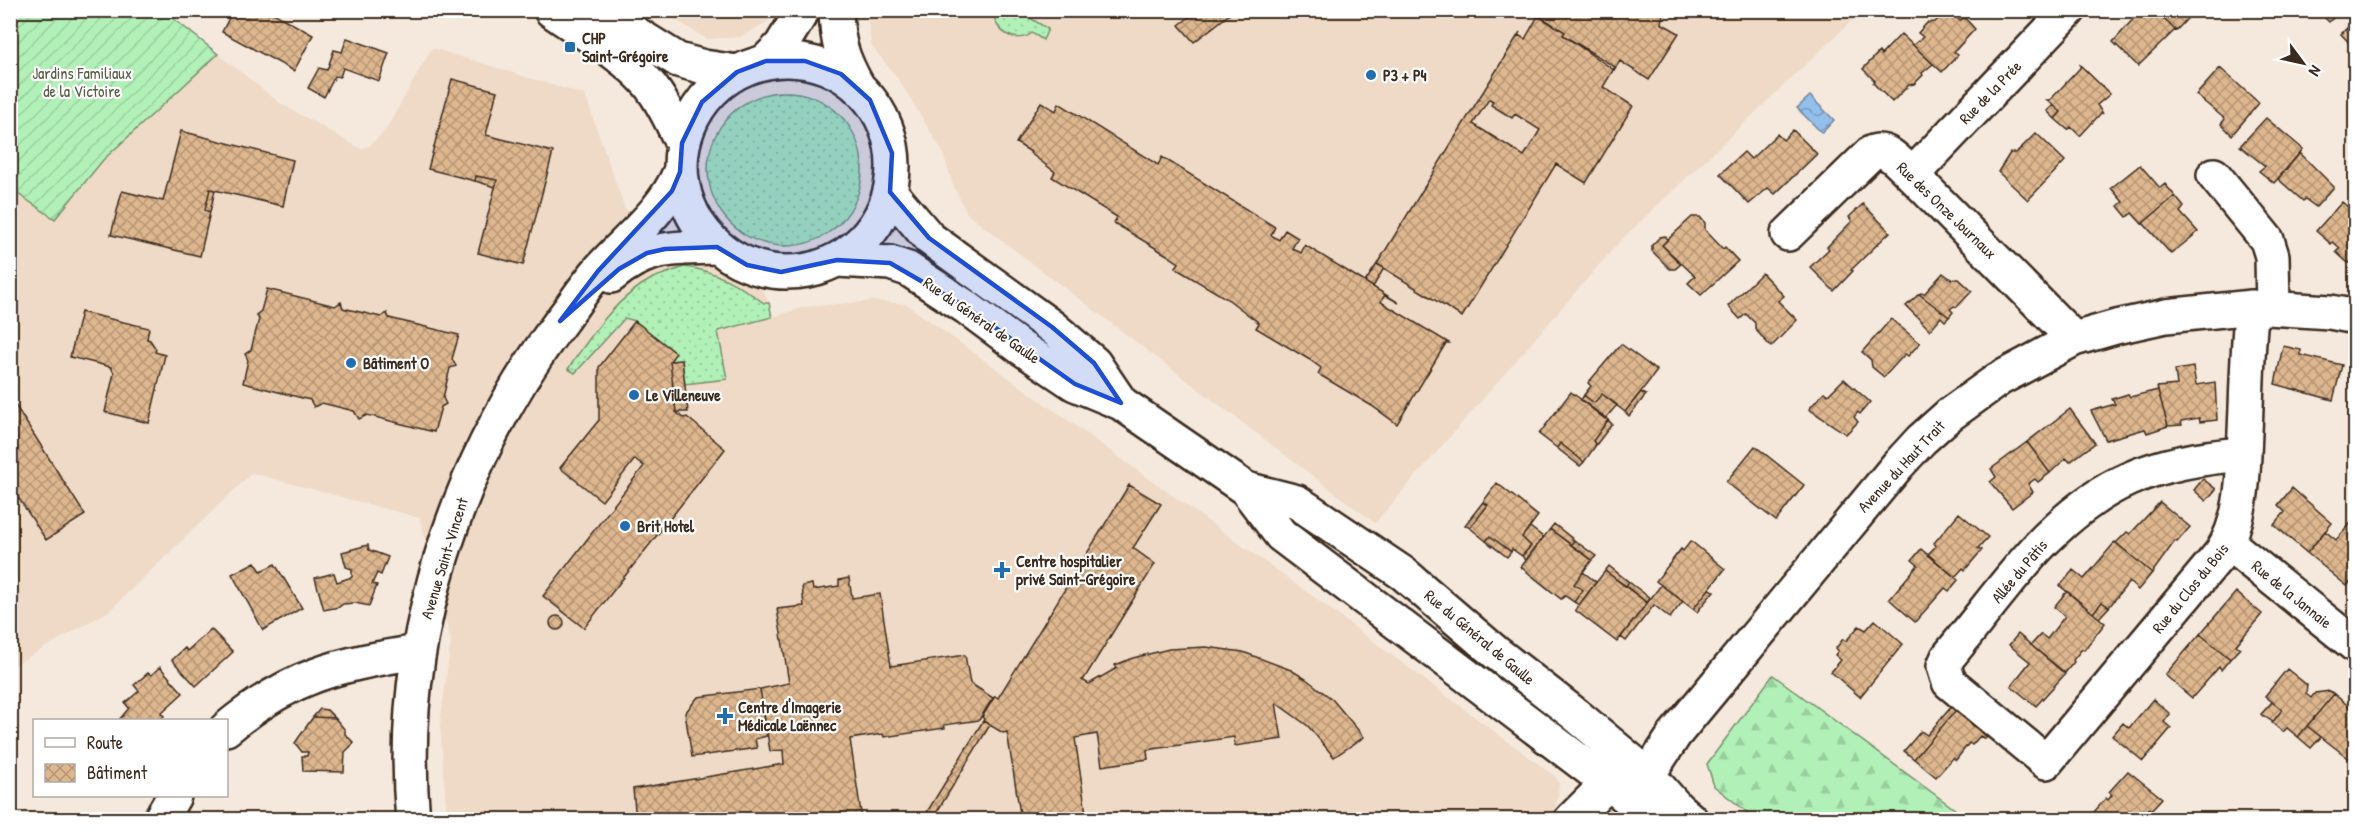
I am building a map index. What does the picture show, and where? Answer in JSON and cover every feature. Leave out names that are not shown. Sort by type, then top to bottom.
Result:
[{"type":"street","points":[[551,10],[622,60],[647,82],[662,102],[681,158],[683,193],[702,232],[717,247],[747,265],[778,272],[801,271],[837,260],[855,247],[870,231],[882,212],[890,192],[892,153],[888,134],[881,116],[857,85],[844,63],[838,42],[836,10]]},
{"type":"street","points":[[598,10],[678,60],[704,67],[752,66],[805,61],[824,66],[857,85]]},
{"type":"street","points":[[681,158],[690,122],[702,102],[718,85],[781,46],[803,10]]},
{"type":"street","name":"Rue de la Prée","points":[[1912,175],[2069,10]]},
{"type":"street","name":"Rue des Onze Journaux","points":[[1788,234],[1876,150],[1887,152],[2074,339]]},
{"type":"street","name":"Avenue Saint-Vincent","points":[[413,819],[411,704],[418,652],[439,564],[472,474],[504,410],[530,365],[598,271],[672,191],[681,158]]},
{"type":"street","name":"Rue du Clos du Bois","points":[[2046,762],[2228,543],[2239,507],[2263,308],[2272,255],[2267,240],[2214,175]]},
{"type":"street","name":"Rue du Général de Gaulle","points":[[890,192],[929,238],[1052,327],[1094,363],[1121,403]]},
{"type":"street","name":"Avenue Saint-Vincent","points":[[560,321],[619,269],[647,253],[665,249],[717,247]]},
{"type":"street","name":"Rue du Général de Gaulle","points":[[837,260],[890,263],[908,269],[1075,384],[1121,403],[1246,489],[1281,535],[1629,779],[1691,819]]},
{"type":"street","name":"Avenue du Haut Trait","points":[[1571,819],[1629,779],[1686,720],[1865,502],[1922,440],[1949,415],[1999,379],[2074,339],[2166,316],[2263,308],[2330,312],[2355,317]]},
{"type":"street","name":"Allée du Pâtis","points":[[2046,762],[1949,682],[1944,666],[1948,657],[2054,530],[2100,494],[2128,479],[2159,468],[2186,461],[2244,454]]},
{"type":"street","name":"Rue du Général de Gaulle","points":[[1246,489],[1297,502],[1404,574],[1495,652],[1576,715],[1629,779],[1657,819]]},
{"type":"street","name":"Rue de la Jannaie","points":[[2228,543],[2355,646]]},
{"type":"street","points":[[228,727],[248,710],[293,683],[341,665],[418,652]]},
{"type":"street","points":[[160,819],[173,797]]},
{"type":"highlighted area","points":[[766,61],[805,61],[841,74],[870,100],[892,153],[890,192],[929,238],[1052,327],[1094,363],[1121,403],[1075,384],[966,307],[890,263],[837,260],[781,272],[747,265],[717,247],[665,249],[647,253],[619,269],[560,321],[598,271],[672,191],[680,172],[682,143],[702,102],[737,72]]},
{"type":"shaded area","points":[[661,11],[777,11],[767,22],[740,37],[707,39]]},
{"type":"shaded area","points":[[867,11],[1862,11],[1620,241],[1375,523],[967,214],[953,185],[942,151],[899,80],[871,45]]},
{"type":"shaded area","points":[[432,48],[585,95],[625,209],[759,283],[769,303],[772,317],[805,307],[873,301],[906,304],[1315,598],[1557,778],[1559,784],[1555,808],[1545,820],[447,819],[440,725],[451,640],[420,518],[252,473],[109,611],[11,667],[10,189],[55,219],[103,160],[218,54],[280,103],[361,149],[369,146],[385,131]]},
{"type":"green space","name":"Jardins Familiaux de la Victoire","points":[[11,10],[164,11],[218,54],[103,160],[55,219],[11,189]]},
{"type":"green space","points":[[994,11],[1019,11],[1048,29],[1043,40],[1032,33],[1019,38],[1006,34],[997,24]]},
{"type":"green space","points":[[785,92],[800,93],[815,98],[840,114],[856,139],[861,154],[861,184],[856,199],[840,224],[815,240],[800,245],[785,246],[770,245],[755,240],[730,224],[714,199],[709,184],[708,169],[709,154],[714,139],[730,114],[755,98],[770,93]]},
{"type":"green space","points":[[684,267],[716,275],[736,284],[764,303],[769,303],[772,317],[718,331],[727,379],[685,384],[682,360],[670,361],[675,353],[635,321],[625,318],[575,373],[568,369],[605,318],[627,296],[653,278]]},
{"type":"green space","points":[[1773,675],[1968,819],[1756,819],[1714,786],[1707,764]]},
{"type":"water","points":[[1810,96],[1834,120],[1822,133],[1797,108]]},
{"type":"building","points":[[233,10],[268,10],[313,35],[294,71],[222,32]]},
{"type":"building","points":[[1190,10],[1235,10],[1194,42],[1179,25],[1193,14]]},
{"type":"building","points":[[1534,10],[1664,10],[1661,23],[1679,33],[1649,80],[1620,61],[1614,70],[1563,35],[1565,32],[1533,12]]},
{"type":"building","points":[[1947,10],[1950,10],[1960,21],[1964,17],[1975,29],[1954,52],[1958,55],[1942,72],[1913,45],[1923,37],[1918,33],[1927,23],[1935,22]]},
{"type":"building","points":[[2135,10],[2155,10],[2175,30],[2138,66],[2113,42],[2135,17],[2132,14]]},
{"type":"building","points":[[2155,10],[2195,10],[2176,31]]},
{"type":"building","points":[[2317,10],[2341,10],[2329,22]]},
{"type":"building","points":[[1538,16],[1565,32],[1563,35],[1615,67],[1603,87],[1633,106],[1586,183],[1556,164],[1462,317],[1377,264],[1518,35],[1525,39]],"holes":[[[1489,99],[1493,101],[1491,105],[1512,118],[1515,114],[1540,130],[1524,156],[1473,124]]]},
{"type":"building","points":[[2353,22],[2356,22],[2356,61],[2349,54],[2355,49],[2341,34]]},
{"type":"building","points":[[1901,34],[1933,64],[1892,102],[1863,69],[1879,52],[1881,55]]},
{"type":"building","points":[[347,38],[389,53],[379,81],[343,68],[340,77],[335,76],[324,97],[308,88],[319,68],[327,70],[334,50],[342,52]]},
{"type":"building","points":[[2080,65],[2110,94],[2097,105],[2102,112],[2080,136],[2071,127],[2068,130],[2055,119],[2061,112],[2047,100],[2050,100],[2080,68]]},
{"type":"building","points":[[2220,68],[2259,103],[2232,135],[2221,124],[2225,119],[2196,95]]},
{"type":"building","points":[[452,79],[497,91],[486,135],[553,152],[523,265],[478,253],[497,180],[476,176],[475,181],[428,169]]},
{"type":"building","points":[[1041,102],[1056,111],[1059,103],[1158,165],[1162,157],[1275,227],[1271,235],[1279,240],[1285,230],[1298,238],[1292,248],[1301,253],[1305,245],[1399,303],[1385,295],[1381,302],[1449,343],[1446,343],[1397,424],[1372,406],[1318,374],[1321,368],[1256,328],[1259,323],[1229,300],[1175,268],[1179,263],[1114,223],[1117,217],[1052,177],[1055,172],[1016,143]]},
{"type":"building","points":[[2053,105],[2061,112],[2055,119],[2047,111]]},
{"type":"building","points":[[2266,118],[2303,149],[2274,183],[2259,171],[2265,166],[2240,146]]},
{"type":"building","points":[[1793,130],[1817,154],[1775,194],[1768,188],[1749,204],[1720,174],[1744,152],[1751,159],[1777,134],[1783,140]]},
{"type":"building","points":[[181,131],[293,160],[283,206],[210,189],[205,210],[210,212],[200,256],[111,235],[122,191],[163,201]]},
{"type":"building","points":[[2036,133],[2065,161],[2028,200],[1998,172],[2010,153],[2016,153]]},
{"type":"building","points":[[2300,153],[2334,187],[2316,207],[2305,199],[2303,201],[2278,179]]},
{"type":"building","points":[[2140,165],[2160,188],[2165,184],[2175,196],[2142,224],[2132,213],[2127,217],[2118,206],[2123,202],[2111,188]]},
{"type":"building","points":[[476,176],[497,180],[495,187],[475,181]]},
{"type":"building","points":[[210,189],[215,190],[210,212],[205,210]]},
{"type":"building","points":[[2175,196],[2184,207],[2180,212],[2198,232],[2171,254],[2143,223]]},
{"type":"building","points":[[2342,202],[2356,214],[2356,265],[2347,262],[2336,252],[2340,248],[2333,242],[2331,244],[2316,231]]},
{"type":"building","points":[[1863,204],[1890,232],[1851,270],[1853,271],[1834,291],[1810,267],[1829,249],[1827,247],[1852,221],[1849,217]]},
{"type":"building","points":[[1692,217],[1700,217],[1705,223],[1705,230],[1738,261],[1701,295],[1688,283],[1695,276],[1662,245]]},
{"type":"building","points":[[1665,236],[1668,239],[1662,245],[1681,264],[1675,269],[1670,269],[1652,251],[1652,245],[1660,237]]},
{"type":"building","points":[[1377,264],[1384,268],[1373,287],[1365,282]]},
{"type":"building","points":[[1762,273],[1784,296],[1778,301],[1797,320],[1771,347],[1755,329],[1755,323],[1746,314],[1740,319],[1728,306]]},
{"type":"building","points":[[1943,273],[1951,279],[1959,279],[1972,291],[1957,307],[1950,309],[1953,312],[1949,317],[1919,294],[1924,294]]},
{"type":"building","name":"Bâtiment O","points":[[267,289],[335,306],[341,302],[343,308],[381,317],[387,313],[389,318],[459,335],[452,359],[456,366],[450,368],[443,398],[446,404],[441,407],[434,432],[367,415],[359,419],[354,411],[322,403],[314,407],[310,400],[243,383],[248,360],[245,354],[251,350],[259,319],[256,315],[261,311]]},
{"type":"building","points":[[1919,294],[1949,317],[1945,321],[1941,317],[1930,330],[1906,306]]},
{"type":"building","points":[[81,312],[149,328],[147,339],[156,349],[155,352],[165,355],[149,423],[105,412],[114,373],[111,367],[70,357]]},
{"type":"building","points":[[1891,319],[1920,343],[1908,356],[1905,354],[1884,377],[1872,367],[1871,360],[1862,352]]},
{"type":"building","points":[[635,321],[676,353],[670,361],[676,412],[684,418],[687,417],[725,449],[584,628],[543,596],[644,466],[635,459],[602,501],[560,468],[599,420],[599,367]]},
{"type":"building","points":[[1621,344],[1657,371],[1625,412],[1602,394],[1594,403],[1584,395],[1591,386],[1588,383]]},
{"type":"building","points":[[2283,346],[2301,350],[2301,355],[2342,365],[2333,400],[2275,384]]},
{"type":"building","points":[[682,360],[688,412],[676,412],[670,361]]},
{"type":"building","points":[[2193,367],[2196,385],[2215,382],[2217,420],[2200,422],[2199,418],[2181,421],[2182,425],[2168,426],[2157,387],[2177,385],[2175,370]]},
{"type":"building","points":[[1844,379],[1870,402],[1860,414],[1858,412],[1854,417],[1858,422],[1846,434],[1809,409],[1824,392],[1828,395]]},
{"type":"building","points":[[2158,390],[2168,426],[2147,433],[2145,429],[2106,440],[2091,411],[2115,404],[2112,399],[2128,394],[2130,397]]},
{"type":"building","points":[[1571,392],[1608,420],[1593,441],[1596,445],[1584,462],[1560,443],[1557,448],[1539,434]]},
{"type":"building","points":[[1641,392],[1646,395],[1629,416],[1625,412]]},
{"type":"building","points":[[1602,394],[1617,405],[1605,419],[1581,400],[1584,395],[1594,403]]},
{"type":"building","points":[[10,397],[85,515],[46,540],[10,485]]},
{"type":"building","points":[[2070,409],[2095,443],[2070,462],[2066,458],[2050,473],[2027,442]]},
{"type":"building","points":[[1608,420],[1612,424],[1596,445],[1593,441]]},
{"type":"building","points":[[2027,442],[2050,473],[2038,482],[2035,479],[2028,484],[2033,492],[2012,508],[1990,482],[1996,477],[1991,469]]},
{"type":"building","points":[[1560,443],[1584,462],[1580,466],[1557,448]]},
{"type":"building","points":[[1755,446],[1804,485],[1776,521],[1726,482]]},
{"type":"building","points":[[2203,479],[2216,489],[2206,501],[2194,490]]},
{"type":"building","points":[[1497,483],[1538,516],[1522,537],[1531,546],[1522,556],[1512,549],[1511,552],[1490,536],[1486,541],[1470,528],[1488,505],[1483,502]]},
{"type":"building","points":[[1129,485],[1161,504],[1133,548],[1155,564],[1082,680],[1089,684],[1117,668],[1115,665],[1169,649],[1206,647],[1243,652],[1291,670],[1306,679],[1332,699],[1364,737],[1334,757],[1308,726],[1276,703],[1282,739],[1235,746],[1234,737],[1147,750],[1148,759],[1102,766],[1097,734],[1075,738],[1087,820],[1021,820],[1007,732],[1003,733],[983,721],[982,717],[995,696],[998,698]]},
{"type":"building","points":[[2292,488],[2332,523],[2307,553],[2274,525],[2285,512],[2278,505]]},
{"type":"building","points":[[1483,502],[1488,505],[1470,528],[1465,525]]},
{"type":"building","points":[[2160,502],[2190,527],[2177,542],[2175,541],[2152,573],[2116,543],[2127,532],[2130,534]]},
{"type":"building","points":[[1959,513],[1988,537],[1978,548],[1982,550],[1965,570],[1963,568],[1955,577],[1928,554],[1936,546],[1934,543]]},
{"type":"building","points":[[2356,517],[2356,576],[2347,586],[2307,553],[2325,531],[2336,540]]},
{"type":"building","points":[[1554,524],[1574,540],[1571,545],[1550,529]]},
{"type":"building","points":[[1530,527],[1543,537],[1526,560],[1522,556],[1531,546],[1522,537]]},
{"type":"building","points":[[1550,529],[1592,560],[1574,584],[1583,590],[1574,602],[1565,596],[1561,599],[1521,567]]},
{"type":"building","points":[[1490,536],[1511,552],[1507,557],[1486,541]]},
{"type":"building","points":[[1574,540],[1596,556],[1592,560],[1571,545]]},
{"type":"building","points":[[1691,541],[1725,569],[1693,609],[1656,581],[1681,549],[1683,551]]},
{"type":"building","points":[[2115,542],[2152,573],[2138,590],[2129,582],[2109,607],[2102,602],[2093,613],[2060,586],[2073,570],[2084,579]]},
{"type":"building","points":[[368,545],[369,550],[388,557],[381,575],[377,573],[372,584],[377,585],[369,606],[355,603],[343,604],[324,610],[315,578],[334,573],[337,582],[352,577],[352,569],[346,567],[342,552]]},
{"type":"building","points":[[1921,549],[1958,580],[1949,591],[1945,588],[1915,622],[1889,599],[1918,565],[1912,560]]},
{"type":"building","points":[[255,562],[261,571],[275,564],[302,608],[263,630],[232,574]]},
{"type":"building","points":[[1609,566],[1629,582],[1626,586],[1605,571]]},
{"type":"building","points":[[1605,571],[1647,603],[1617,642],[1575,610]]},
{"type":"building","points":[[1583,572],[1596,582],[1579,605],[1574,602],[1583,590],[1574,584]]},
{"type":"building","points":[[849,578],[852,598],[880,594],[891,666],[965,655],[970,683],[993,698],[979,720],[944,725],[945,728],[884,737],[883,734],[850,739],[862,820],[636,820],[633,789],[784,764],[783,750],[770,751],[760,689],[789,683],[777,609],[804,606],[802,586],[812,584],[813,590],[839,586],[839,580]]},
{"type":"building","points":[[1629,582],[1650,598],[1647,603],[1626,586]]},
{"type":"building","points":[[1661,585],[1683,601],[1670,618],[1654,605],[1626,641],[1621,637]]},
{"type":"building","points":[[1709,589],[1714,591],[1697,612],[1693,609]]},
{"type":"building","points":[[2067,591],[2105,623],[2073,660],[2074,662],[2065,673],[2031,645],[2041,634],[2047,639],[2065,616],[2054,607]]},
{"type":"building","points":[[2236,592],[2262,614],[2236,645],[2240,648],[2230,659],[2200,634]]},
{"type":"building","points":[[2102,602],[2109,607],[2099,618],[2093,613]]},
{"type":"building","points":[[557,616],[562,618],[564,623],[562,628],[557,630],[552,628],[550,623],[552,618]]},
{"type":"building","points":[[1875,620],[1903,644],[1860,697],[1831,672],[1841,660],[1835,655],[1838,651],[1836,648],[1843,639],[1846,641],[1859,626],[1866,630]]},
{"type":"building","points":[[211,629],[233,652],[196,686],[172,660],[185,648],[187,651]]},
{"type":"building","points":[[2018,634],[2065,674],[2036,706],[2011,686],[2030,662],[2009,645]]},
{"type":"building","points":[[2200,634],[2230,659],[2221,670],[2219,667],[2192,698],[2165,675]]},
{"type":"building","points":[[160,667],[183,693],[161,713],[164,716],[161,719],[120,719],[129,708],[125,703],[139,691],[134,685],[148,673],[151,675]]},
{"type":"building","points":[[2287,669],[2307,685],[2306,694],[2311,698],[2315,693],[2330,691],[2334,694],[2298,737],[2287,728],[2283,732],[2272,723],[2282,710],[2265,696]]},
{"type":"building","points":[[760,689],[767,736],[755,739],[757,748],[692,757],[685,713],[698,697]]},
{"type":"building","points":[[2334,694],[2356,712],[2356,749],[2353,752],[2356,753],[2356,764],[2307,726]]},
{"type":"building","points":[[2153,699],[2170,714],[2164,722],[2171,728],[2143,761],[2112,736],[2123,723],[2129,728]]},
{"type":"building","points":[[2272,702],[2282,710],[2273,722],[2261,714]]},
{"type":"building","points":[[1953,705],[1958,708],[1914,759],[1904,751],[1921,731],[1927,735]]},
{"type":"building","points":[[1958,708],[1990,735],[1985,739],[1980,736],[1972,745],[1969,743],[1956,760],[1953,758],[1936,777],[1914,759]]},
{"type":"building","points":[[320,709],[327,710],[335,718],[313,717]]},
{"type":"building","points":[[313,717],[335,718],[354,743],[345,752],[344,772],[303,771],[302,756],[307,756],[308,752],[302,752],[295,743]]},
{"type":"building","points":[[983,721],[990,725],[932,820],[922,820]]},
{"type":"building","points":[[2307,726],[2321,737],[2311,748],[2298,737]]},
{"type":"building","points":[[2128,771],[2162,798],[2139,820],[2094,820],[2097,816],[2094,812],[2106,798],[2108,800],[2112,795],[2109,792]]},
{"type":"building","points":[[302,813],[353,817],[352,820],[302,820]]},
{"type":"place","name":"CHP Saint-Grégoire","points":[[570,47]]},
{"type":"place","name":"P3 + P4","points":[[1371,75]]},
{"type":"place","name":"Bâtiment O","points":[[351,363]]},
{"type":"place","name":"Le Villeneuve","points":[[634,395]]},
{"type":"place","name":"Brit Hotel","points":[[625,526]]},
{"type":"place","name":"Centre hospitalier privé Saint-Grégoire","points":[[1002,570]]},
{"type":"place","name":"Centre d'Imagerie Médicale Laënnec","points":[[725,716]]}]
